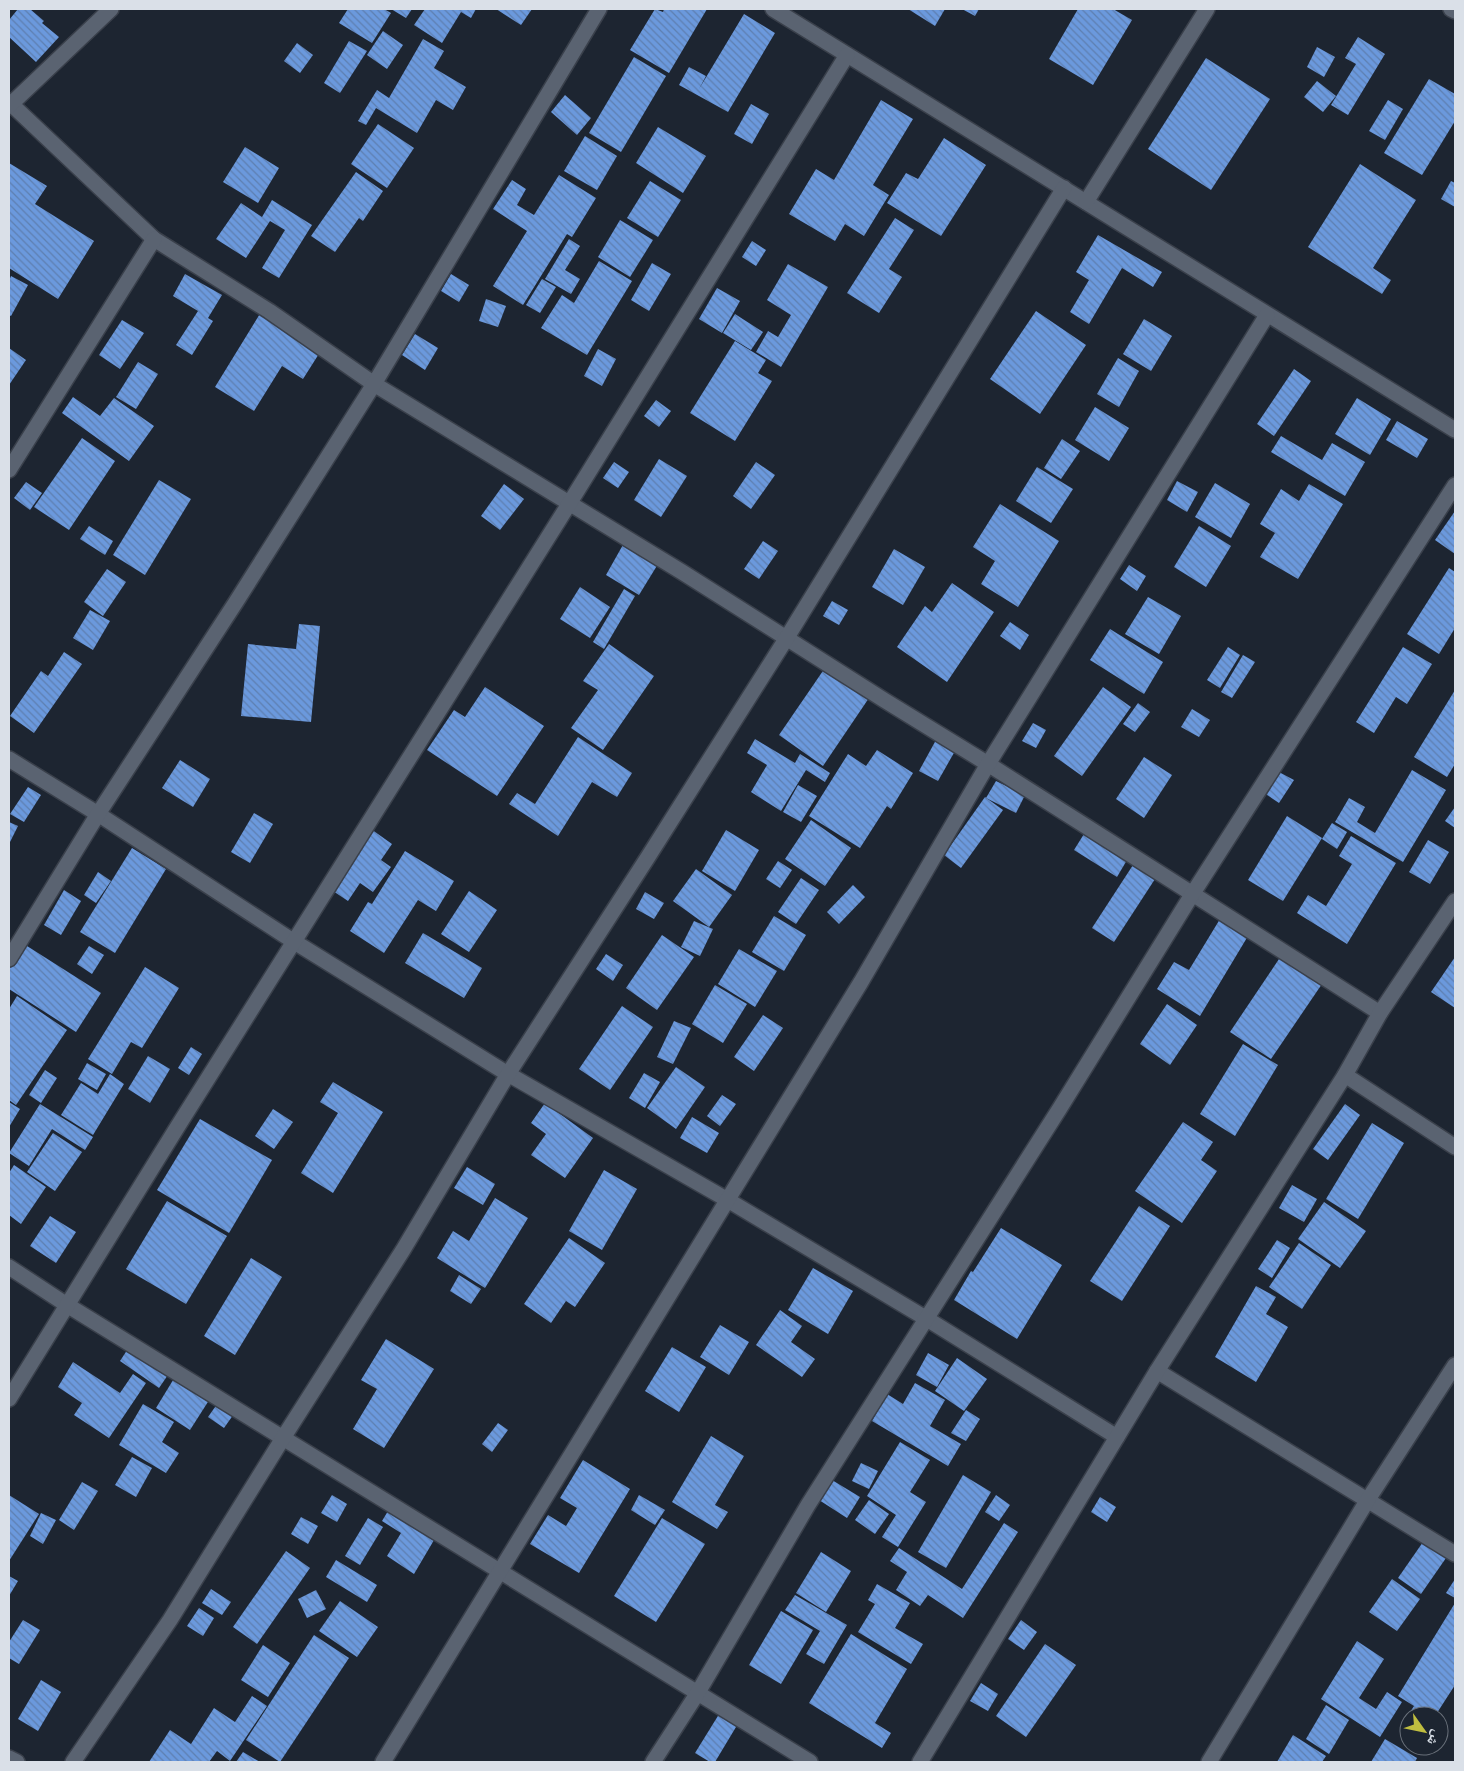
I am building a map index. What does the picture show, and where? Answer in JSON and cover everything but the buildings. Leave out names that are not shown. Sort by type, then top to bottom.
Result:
[{"type":"street","points":[[111,9],[9,104],[154,239],[269,311],[374,384],[682,572],[786,639],[1193,892],[1380,1013]]},
{"type":"street","points":[[9,959],[98,814],[236,602],[374,384],[599,9]]},
{"type":"street","points":[[773,9],[1455,430]]},
{"type":"street","points":[[1086,202],[1207,9]]},
{"type":"street","points":[[1451,9],[1455,12]]},
{"type":"street","points":[[9,1399],[569,504],[847,55]]},
{"type":"street","points":[[73,1762],[170,1620],[282,1438],[403,1250],[508,1074],[654,849],[786,639],[1064,188]]},
{"type":"street","points":[[9,470],[154,239]]},
{"type":"street","points":[[382,1762],[861,982],[988,764],[1267,315]]},
{"type":"street","points":[[653,1762],[697,1694],[808,1505],[1060,1108],[1193,892],[1455,485]]},
{"type":"street","points":[[9,759],[98,814],[294,941],[508,1074],[726,1199],[926,1319],[1117,1438]]},
{"type":"street","points":[[920,1762],[1157,1370],[1344,1075],[1380,1013],[1455,901]]},
{"type":"street","points":[[1344,1075],[1455,1147]]},
{"type":"street","points":[[9,1267],[282,1438],[810,1762]]},
{"type":"street","points":[[1209,1762],[1368,1501],[1455,1365]]},
{"type":"street","points":[[1157,1370],[1455,1554]]},
{"type":"street","points":[[9,1758],[17,1762]]}]
